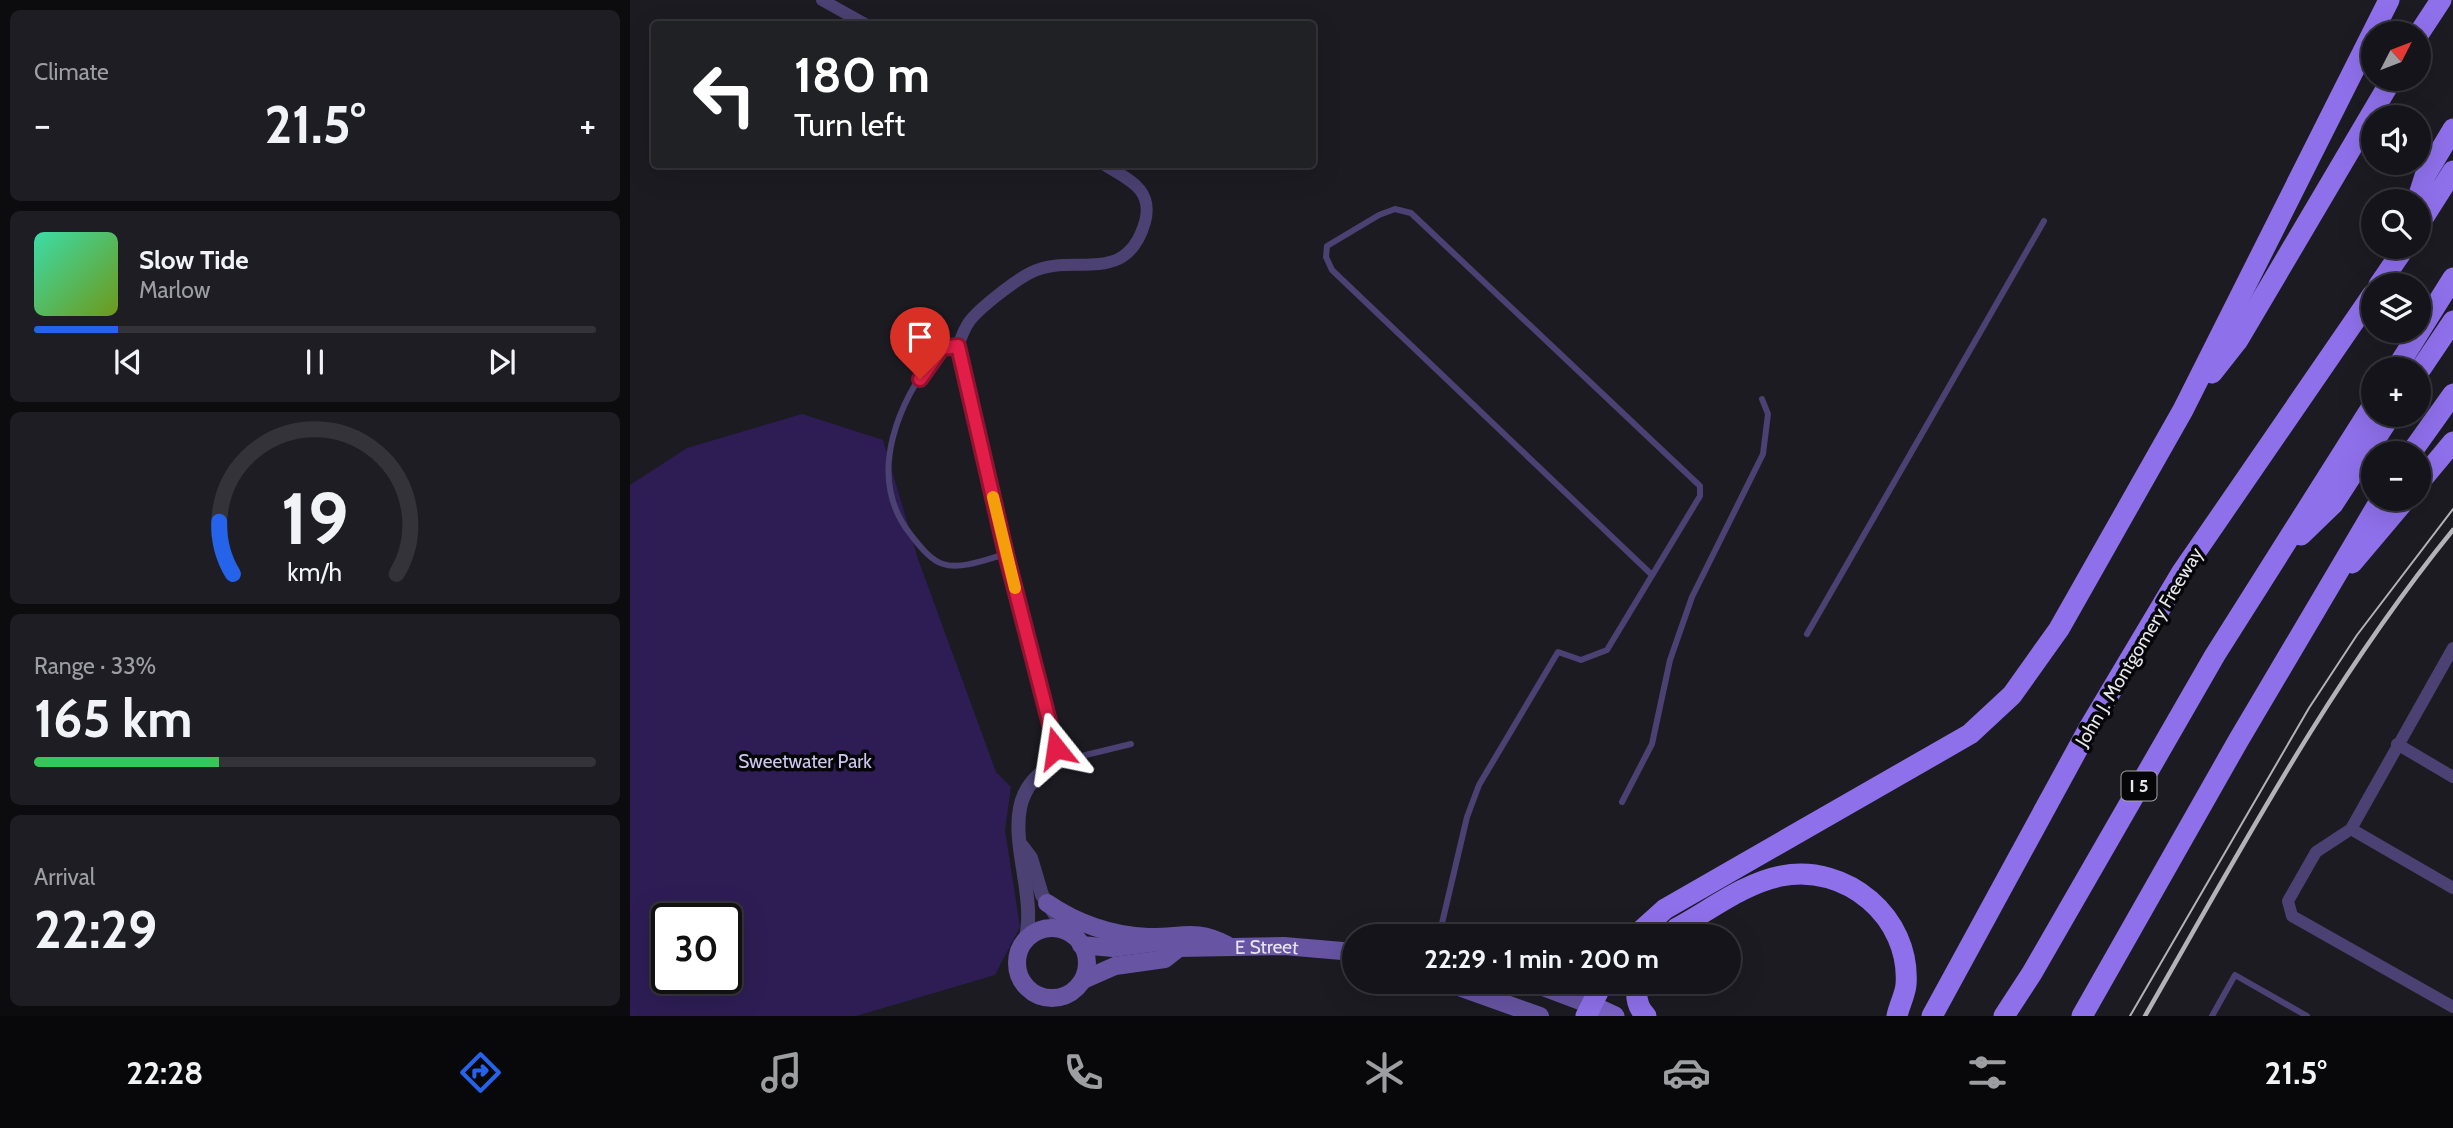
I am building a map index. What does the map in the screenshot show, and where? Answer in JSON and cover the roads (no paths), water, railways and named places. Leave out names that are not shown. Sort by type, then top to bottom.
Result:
[{"type":"highway","points":[[1648,924],[1665,909],[1916,768],[1970,734],[1999,709],[2035,667],[2183,410],[2389,0]]},
{"type":"highway","points":[[2428,21],[2441,0]]},
{"type":"highway","points":[[2183,410],[2238,340],[2385,91]]},
{"type":"highway","points":[[2421,189],[2425,176],[2453,129]]},
{"type":"highway","points":[[2431,206],[2453,171]]},
{"type":"highway","points":[[2404,357],[2453,278]]},
{"type":"highway","name":"John J. Montgomery Freeway","points":[[1932,1016],[2089,727],[2182,572],[2361,311]]},
{"type":"highway","points":[[2429,357],[2453,321]]},
{"type":"highway","points":[[2420,441],[2453,394]]},
{"type":"highway","name":"I 5","points":[[2004,1016],[2032,974],[2216,654],[2361,424]]},
{"type":"highway","points":[[2277,558],[2333,504],[2383,427]]},
{"type":"highway","points":[[2431,468],[2453,442]]},
{"type":"highway","points":[[2082,1016],[2374,511]]},
{"type":"highway","points":[[2321,599],[2396,511]]},
{"type":"highway","points":[[1686,924],[1759,882],[1799,873],[1832,877],[1863,893],[1887,919],[1901,946],[1906,985],[1896,1016]]},
{"type":"highway","points":[[1588,1010],[1597,994]]},
{"type":"highway","points":[[1637,994],[1640,1010],[1646,1016]]},
{"type":"main road","points":[[1047,903],[1082,923],[1112,931],[1149,937],[1208,935],[1230,946]]},
{"type":"main road","points":[[1045,929],[1067,932],[1081,945],[1087,962],[1083,980],[1076,989],[1056,998],[1044,997],[1030,990],[1021,978],[1017,964],[1026,941],[1045,929]]},
{"type":"main road","name":"E Street","points":[[1081,945],[1113,948],[1158,942],[1179,948],[1230,946],[1342,951]]},
{"type":"main road","name":"E Street","points":[[1083,980],[1115,966],[1165,959],[1179,948]]},
{"type":"main road","points":[[1479,994],[1540,1016]]},
{"type":"main road","points":[[1556,994],[1588,1010],[1615,1016]]},
{"type":"street","points":[[822,0],[860,21]]},
{"type":"street","points":[[1026,941],[1031,922],[1029,898],[1019,858],[1022,846],[1018,814],[1026,787],[1048,767],[1060,762],[1006,554],[958,346],[970,320],[1034,270],[1106,262],[1129,251],[1135,244],[1146,217],[1146,200],[1139,185],[1110,168]]},
{"type":"street","points":[[2451,655],[2397,744],[2351,829],[2316,852],[2288,901],[2292,916],[2453,1007]]},
{"type":"street","points":[[2397,744],[2453,776]]},
{"type":"street","points":[[2351,829],[2453,888]]},
{"type":"street","points":[[1022,846],[1031,858],[1047,903],[1067,932]]},
{"type":"lane","points":[[1442,924],[1466,817],[1479,785],[1558,652],[1581,660],[1607,650],[1700,496],[1700,486],[1693,476],[1411,213],[1395,209],[1379,215],[1327,246],[1326,257],[1332,271],[1652,575]]},
{"type":"lane","points":[[1807,634],[2044,221]]},
{"type":"lane","points":[[958,346],[942,348],[931,361],[899,416],[888,460],[889,484],[904,526],[928,554],[942,564],[957,566],[1006,554]]},
{"type":"lane","points":[[1622,802],[1652,744],[1670,660],[1692,597],[1763,454],[1768,414],[1762,399]]},
{"type":"lane","points":[[1060,762],[1131,744]]},
{"type":"lane","points":[[2212,1016],[2235,975],[2307,1016]]},
{"type":"tram line","points":[[2130,1016],[2309,708],[2357,635],[2453,509]]},
{"type":"railway","points":[[2145,1016],[2252,828],[2327,706],[2409,587],[2453,530]]},
{"type":"park label","name":"Sweetwater Park","points":[[805,761]]}]
